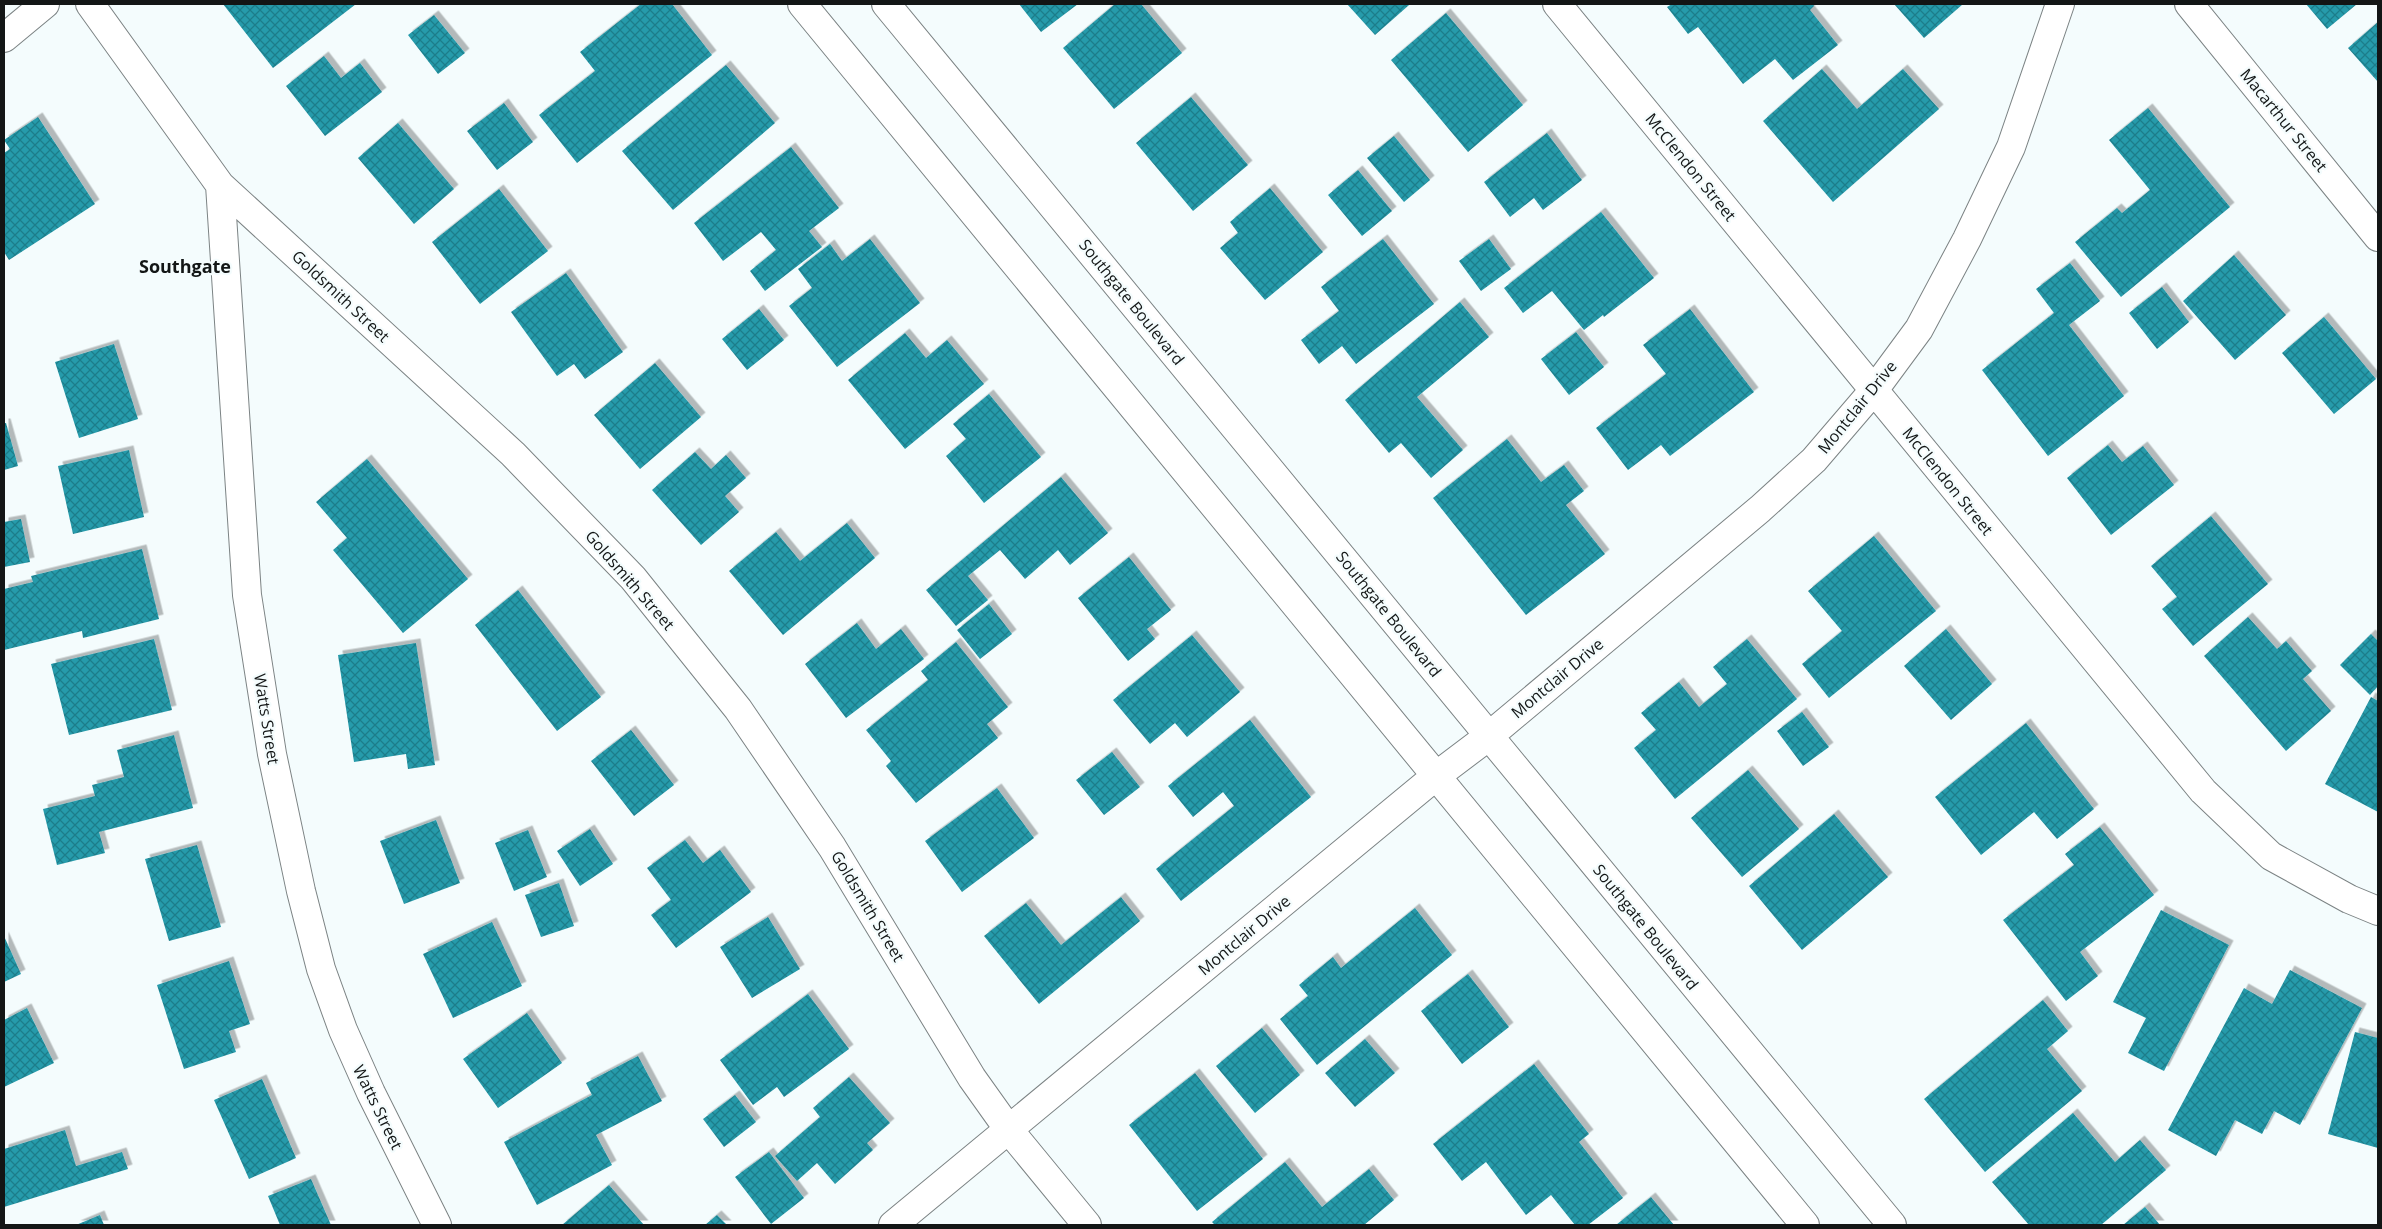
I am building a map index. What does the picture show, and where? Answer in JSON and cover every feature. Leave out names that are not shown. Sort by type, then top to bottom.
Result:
[{"type":"street","points":[[4,38],[45,4]]},
{"type":"street","name":"Goldsmith Street","points":[[90,4],[220,185],[513,454],[633,578],[738,709],[827,839],[972,1078],[1009,1130],[1087,1225]]},
{"type":"street","points":[[802,4],[1805,1225]]},
{"type":"street","name":"Southgate Boulevard","points":[[886,4],[1892,1225]]},
{"type":"street","name":"McClendon Street","points":[[1557,4],[2203,791],[2271,856],[2349,899],[2378,911]]},
{"type":"street","name":"Montclair Drive","points":[[893,1225],[1436,776],[1489,736],[1760,509],[1814,460],[1874,390],[1919,328],[1967,239],[2011,146],[2060,4]]},
{"type":"street","name":"Macarthur Street","points":[[2189,4],[2378,237]]},
{"type":"street","name":"Watts Street","points":[[220,185],[247,595],[272,754],[300,891],[324,978],[342,1030],[371,1093],[437,1225]]},
{"type":"building","points":[[223,4],[356,4],[273,68]]},
{"type":"building","points":[[641,4],[672,4],[712,55],[577,163],[539,115],[595,71],[580,52]]},
{"type":"building","points":[[1019,4],[1078,4],[1041,32]]},
{"type":"building","points":[[1115,4],[1141,4],[1182,53],[1114,109],[1063,48]]},
{"type":"building","points":[[1347,4],[1407,4],[1409,5],[1375,35]]},
{"type":"building","points":[[1672,4],[1813,4],[1814,6],[1810,10],[1838,45],[1793,80],[1775,59],[1743,84],[1698,27],[1688,34],[1667,7]]},
{"type":"building","points":[[1894,4],[1963,4],[1924,38]]},
{"type":"building","points":[[2306,4],[2357,4],[2327,29]]},
{"type":"building","points":[[1446,13],[1523,105],[1468,152],[1391,60]]},
{"type":"building","points":[[434,15],[465,53],[438,74],[408,35]]},
{"type":"building","points":[[2378,22],[2378,82],[2348,48]]},
{"type":"building","points":[[324,56],[341,78],[360,63],[382,92],[325,136],[286,86]]},
{"type":"building","points":[[726,65],[775,123],[673,210],[622,151]]},
{"type":"building","points":[[1822,69],[1857,109],[1903,69],[1939,109],[1833,202],[1763,121]]},
{"type":"building","points":[[1191,97],[1248,165],[1193,211],[1136,143]]},
{"type":"building","points":[[504,103],[533,142],[497,170],[467,131]]},
{"type":"building","points":[[2148,108],[2230,207],[2121,297],[2075,242],[2117,208],[2122,213],[2150,190],[2109,140]]},
{"type":"building","points":[[38,117],[95,204],[9,260],[4,252],[4,153],[10,149],[4,140]]},
{"type":"building","points":[[398,123],[454,189],[414,224],[358,158]]},
{"type":"building","points":[[1547,133],[1582,180],[1543,210],[1534,198],[1510,217],[1484,182]]},
{"type":"building","points":[[1394,136],[1430,180],[1404,202],[1367,158]]},
{"type":"building","points":[[791,147],[839,208],[809,231],[822,247],[765,291],[750,271],[776,250],[761,232],[723,261],[694,223]]},
{"type":"building","points":[[1358,170],[1392,211],[1362,236],[1328,195]]},
{"type":"building","points":[[1270,188],[1323,252],[1265,300],[1220,248],[1238,233],[1230,222]]},
{"type":"building","points":[[499,189],[548,251],[480,304],[432,242]]},
{"type":"building","points":[[1601,212],[1654,278],[1584,330],[1552,291],[1523,313],[1504,288]]},
{"type":"building","points":[[870,239],[920,303],[837,367],[789,306],[812,288],[798,269],[830,244],[842,261]]},
{"type":"building","points":[[1383,239],[1434,304],[1356,364],[1342,346],[1319,364],[1301,340],[1339,311],[1321,287]]},
{"type":"building","points":[[1489,239],[1511,269],[1481,291],[1459,261]]},
{"type":"building","points":[[2234,255],[2286,315],[2235,360],[2183,301]]},
{"type":"building","points":[[2070,263],[2100,301],[2069,325],[2124,396],[2048,456],[1982,370],[2054,313],[2036,289]]},
{"type":"building","points":[[566,273],[623,352],[585,379],[574,364],[557,376],[511,312]]},
{"type":"building","points":[[2162,287],[2189,322],[2157,349],[2129,313]]},
{"type":"building","points":[[1460,302],[1489,337],[1417,397],[1463,450],[1431,478],[1401,443],[1389,453],[1345,400]]},
{"type":"building","points":[[759,309],[784,340],[747,370],[722,339]]},
{"type":"building","points":[[1690,309],[1754,392],[1670,456],[1661,445],[1628,470],[1596,428],[1666,374],[1643,345]]},
{"type":"building","points":[[2324,317],[2376,379],[2334,414],[2282,353]]},
{"type":"building","points":[[1576,332],[1604,367],[1569,395],[1541,359]]},
{"type":"building","points":[[905,333],[926,358],[947,340],[984,384],[905,449],[848,380]]},
{"type":"building","points":[[114,344],[138,419],[79,438],[55,362]]},
{"type":"building","points":[[655,363],[701,417],[640,469],[594,415]]},
{"type":"building","points":[[989,394],[1041,457],[984,503],[946,456],[966,439],[953,424]]},
{"type":"building","points":[[4,423],[6,423],[18,466],[4,470]]},
{"type":"building","points":[[1507,439],[1541,482],[1564,465],[1584,491],[1566,505],[1605,554],[1526,615],[1433,498]]},
{"type":"building","points":[[2108,445],[2122,462],[2143,446],[2174,485],[2111,535],[2067,478]]},
{"type":"building","points":[[129,450],[144,517],[73,534],[58,466]]},
{"type":"building","points":[[695,452],[711,469],[726,455],[746,478],[725,496],[739,512],[701,545],[652,490]]},
{"type":"building","points":[[367,459],[468,579],[403,633],[333,550],[347,538],[316,502]]},
{"type":"building","points":[[1061,477],[1108,533],[1070,565],[1058,550],[1025,579],[1000,550],[968,576],[988,600],[956,626],[926,590]]},
{"type":"building","points":[[2211,516],[2268,584],[2193,646],[2162,609],[2177,597],[2151,566]]},
{"type":"building","points":[[21,519],[30,562],[4,567],[4,522]]},
{"type":"building","points":[[847,523],[875,558],[783,635],[729,571],[776,532],[800,561]]},
{"type":"building","points":[[1874,536],[1936,611],[1829,698],[1802,664],[1842,631],[1808,591]]},
{"type":"building","points":[[142,549],[159,619],[83,638],[82,631],[4,650],[4,589],[33,582],[31,576]]},
{"type":"building","points":[[1129,557],[1171,610],[1147,629],[1155,639],[1128,661],[1078,598]]},
{"type":"building","points":[[518,590],[601,697],[557,731],[475,625]]},
{"type":"building","points":[[989,604],[1012,634],[980,659],[957,630]]},
{"type":"building","points":[[2248,617],[2277,649],[2286,641],[2312,671],[2303,679],[2331,711],[2286,751],[2204,656]]},
{"type":"building","points":[[857,623],[876,649],[901,629],[924,659],[846,718],[805,664]]},
{"type":"building","points":[[1946,629],[1992,684],[1951,720],[1904,666]]},
{"type":"building","points":[[2371,634],[2378,641],[2378,686],[2370,695],[2340,665]]},
{"type":"building","points":[[1192,635],[1240,692],[1187,737],[1175,723],[1150,744],[1113,700]]},
{"type":"building","points":[[154,639],[172,710],[69,735],[51,664]]},
{"type":"building","points":[[1747,639],[1797,699],[1675,799],[1634,748],[1656,730],[1641,713],[1679,682],[1699,707],[1727,684],[1713,667]]},
{"type":"building","points":[[956,642],[1008,707],[987,724],[998,738],[916,803],[886,766],[891,761],[866,730],[928,680],[921,671]]},
{"type":"building","points":[[416,643],[435,765],[408,769],[406,754],[354,762],[338,655]]},
{"type":"building","points":[[2371,697],[2378,701],[2378,812],[2325,784]]},
{"type":"building","points":[[1802,712],[1829,747],[1803,766],[1777,731]]},
{"type":"building","points":[[1250,720],[1311,797],[1181,901],[1156,869],[1234,806],[1223,792],[1193,817],[1168,786]]},
{"type":"building","points":[[2026,723],[2094,809],[2057,839],[2034,812],[1981,855],[1935,797]]},
{"type":"building","points":[[631,730],[674,785],[634,816],[591,761]]},
{"type":"building","points":[[174,735],[193,808],[99,832],[105,853],[57,865],[43,809],[95,796],[92,785],[124,777],[117,750]]},
{"type":"building","points":[[1112,752],[1140,787],[1104,815],[1076,780]]},
{"type":"building","points":[[1748,770],[1799,829],[1742,877],[1691,818]]},
{"type":"building","points":[[997,788],[1034,838],[962,892],[925,841]]},
{"type":"building","points":[[1834,814],[1888,877],[1802,950],[1749,886]]},
{"type":"building","points":[[436,820],[460,883],[404,904],[380,841]]},
{"type":"building","points":[[2100,827],[2154,895],[2080,952],[2098,976],[2066,1001],[2003,920],[2074,865],[2065,854]]},
{"type":"building","points":[[590,829],[613,864],[580,886],[557,851]]},
{"type":"building","points":[[528,830],[547,877],[514,891],[495,843]]},
{"type":"building","points":[[685,840],[703,863],[720,850],[751,892],[676,948],[651,915],[671,900],[647,868]]},
{"type":"building","points":[[197,845],[221,927],[169,941],[145,859]]},
{"type":"building","points":[[559,883],[574,926],[541,937],[525,895]]},
{"type":"building","points":[[1121,897],[1140,921],[1039,1004],[984,936],[1026,903],[1061,945]]},
{"type":"building","points":[[1415,908],[1452,955],[1317,1065],[1280,1019],[1308,996],[1299,985],[1333,957],[1341,968]]},
{"type":"building","points":[[2161,910],[2229,945],[2164,1071],[2128,1053],[2146,1018],[2113,1002]]},
{"type":"building","points":[[768,917],[800,969],[752,998],[720,947]]},
{"type":"building","points":[[492,922],[522,986],[453,1018],[423,954]]},
{"type":"building","points":[[4,936],[21,974],[4,982]]},
{"type":"building","points":[[229,961],[250,1024],[229,1031],[236,1052],[184,1069],[157,985]]},
{"type":"building","points":[[2290,970],[2362,1008],[2300,1125],[2274,1111],[2262,1134],[2235,1120],[2216,1156],[2168,1130],[2244,988],[2272,1004]]},
{"type":"building","points":[[1468,974],[1509,1027],[1462,1064],[1421,1011]]},
{"type":"building","points":[[808,994],[849,1049],[784,1097],[777,1087],[753,1105],[720,1060]]},
{"type":"building","points":[[2043,1000],[2068,1031],[2047,1049],[2082,1091],[1985,1172],[1924,1099]]},
{"type":"building","points":[[27,1008],[54,1063],[4,1087],[4,1020]]},
{"type":"building","points":[[527,1013],[562,1063],[498,1108],[463,1059]]},
{"type":"building","points":[[1262,1028],[1300,1075],[1255,1113],[1216,1066]]},
{"type":"building","points":[[2355,1032],[2378,1038],[2378,1148],[2328,1134]]},
{"type":"building","points":[[1365,1039],[1395,1073],[1355,1107],[1325,1073]]},
{"type":"building","points":[[638,1056],[662,1101],[596,1135],[612,1165],[537,1205],[504,1142],[592,1095],[586,1083]]},
{"type":"building","points":[[1534,1064],[1589,1134],[1579,1142],[1623,1198],[1588,1225],[1575,1225],[1551,1195],[1526,1215],[1486,1162],[1462,1181],[1433,1144]]},
{"type":"building","points":[[1195,1073],[1263,1159],[1197,1211],[1129,1125]]},
{"type":"building","points":[[849,1077],[890,1123],[867,1143],[873,1150],[835,1184],[817,1163],[797,1181],[775,1156],[820,1117],[813,1108]]},
{"type":"building","points":[[262,1079],[296,1158],[249,1179],[214,1100]]},
{"type":"building","points":[[735,1095],[756,1122],[724,1147],[703,1119]]},
{"type":"building","points":[[2073,1113],[2115,1162],[2140,1140],[2166,1170],[2101,1225],[2029,1225],[1992,1182]]},
{"type":"building","points":[[65,1130],[76,1166],[122,1152],[128,1169],[4,1207],[4,1149]]},
{"type":"building","points":[[769,1152],[804,1198],[771,1224],[735,1177]]},
{"type":"building","points":[[1285,1162],[1322,1207],[1369,1169],[1394,1200],[1364,1225],[1215,1225],[1212,1222]]},
{"type":"building","points":[[311,1179],[331,1225],[280,1225],[268,1196]]},
{"type":"building","points":[[609,1185],[644,1225],[562,1225]]},
{"type":"building","points":[[1651,1197],[1674,1225],[1616,1225]]},
{"type":"building","points":[[2145,1207],[2160,1225],[2123,1225]]},
{"type":"building","points":[[100,1215],[104,1225],[76,1225]]},
{"type":"building","points":[[717,1215],[727,1225],[705,1225]]},
{"type":"district","name":"Southgate","points":[[185,266]]}]
